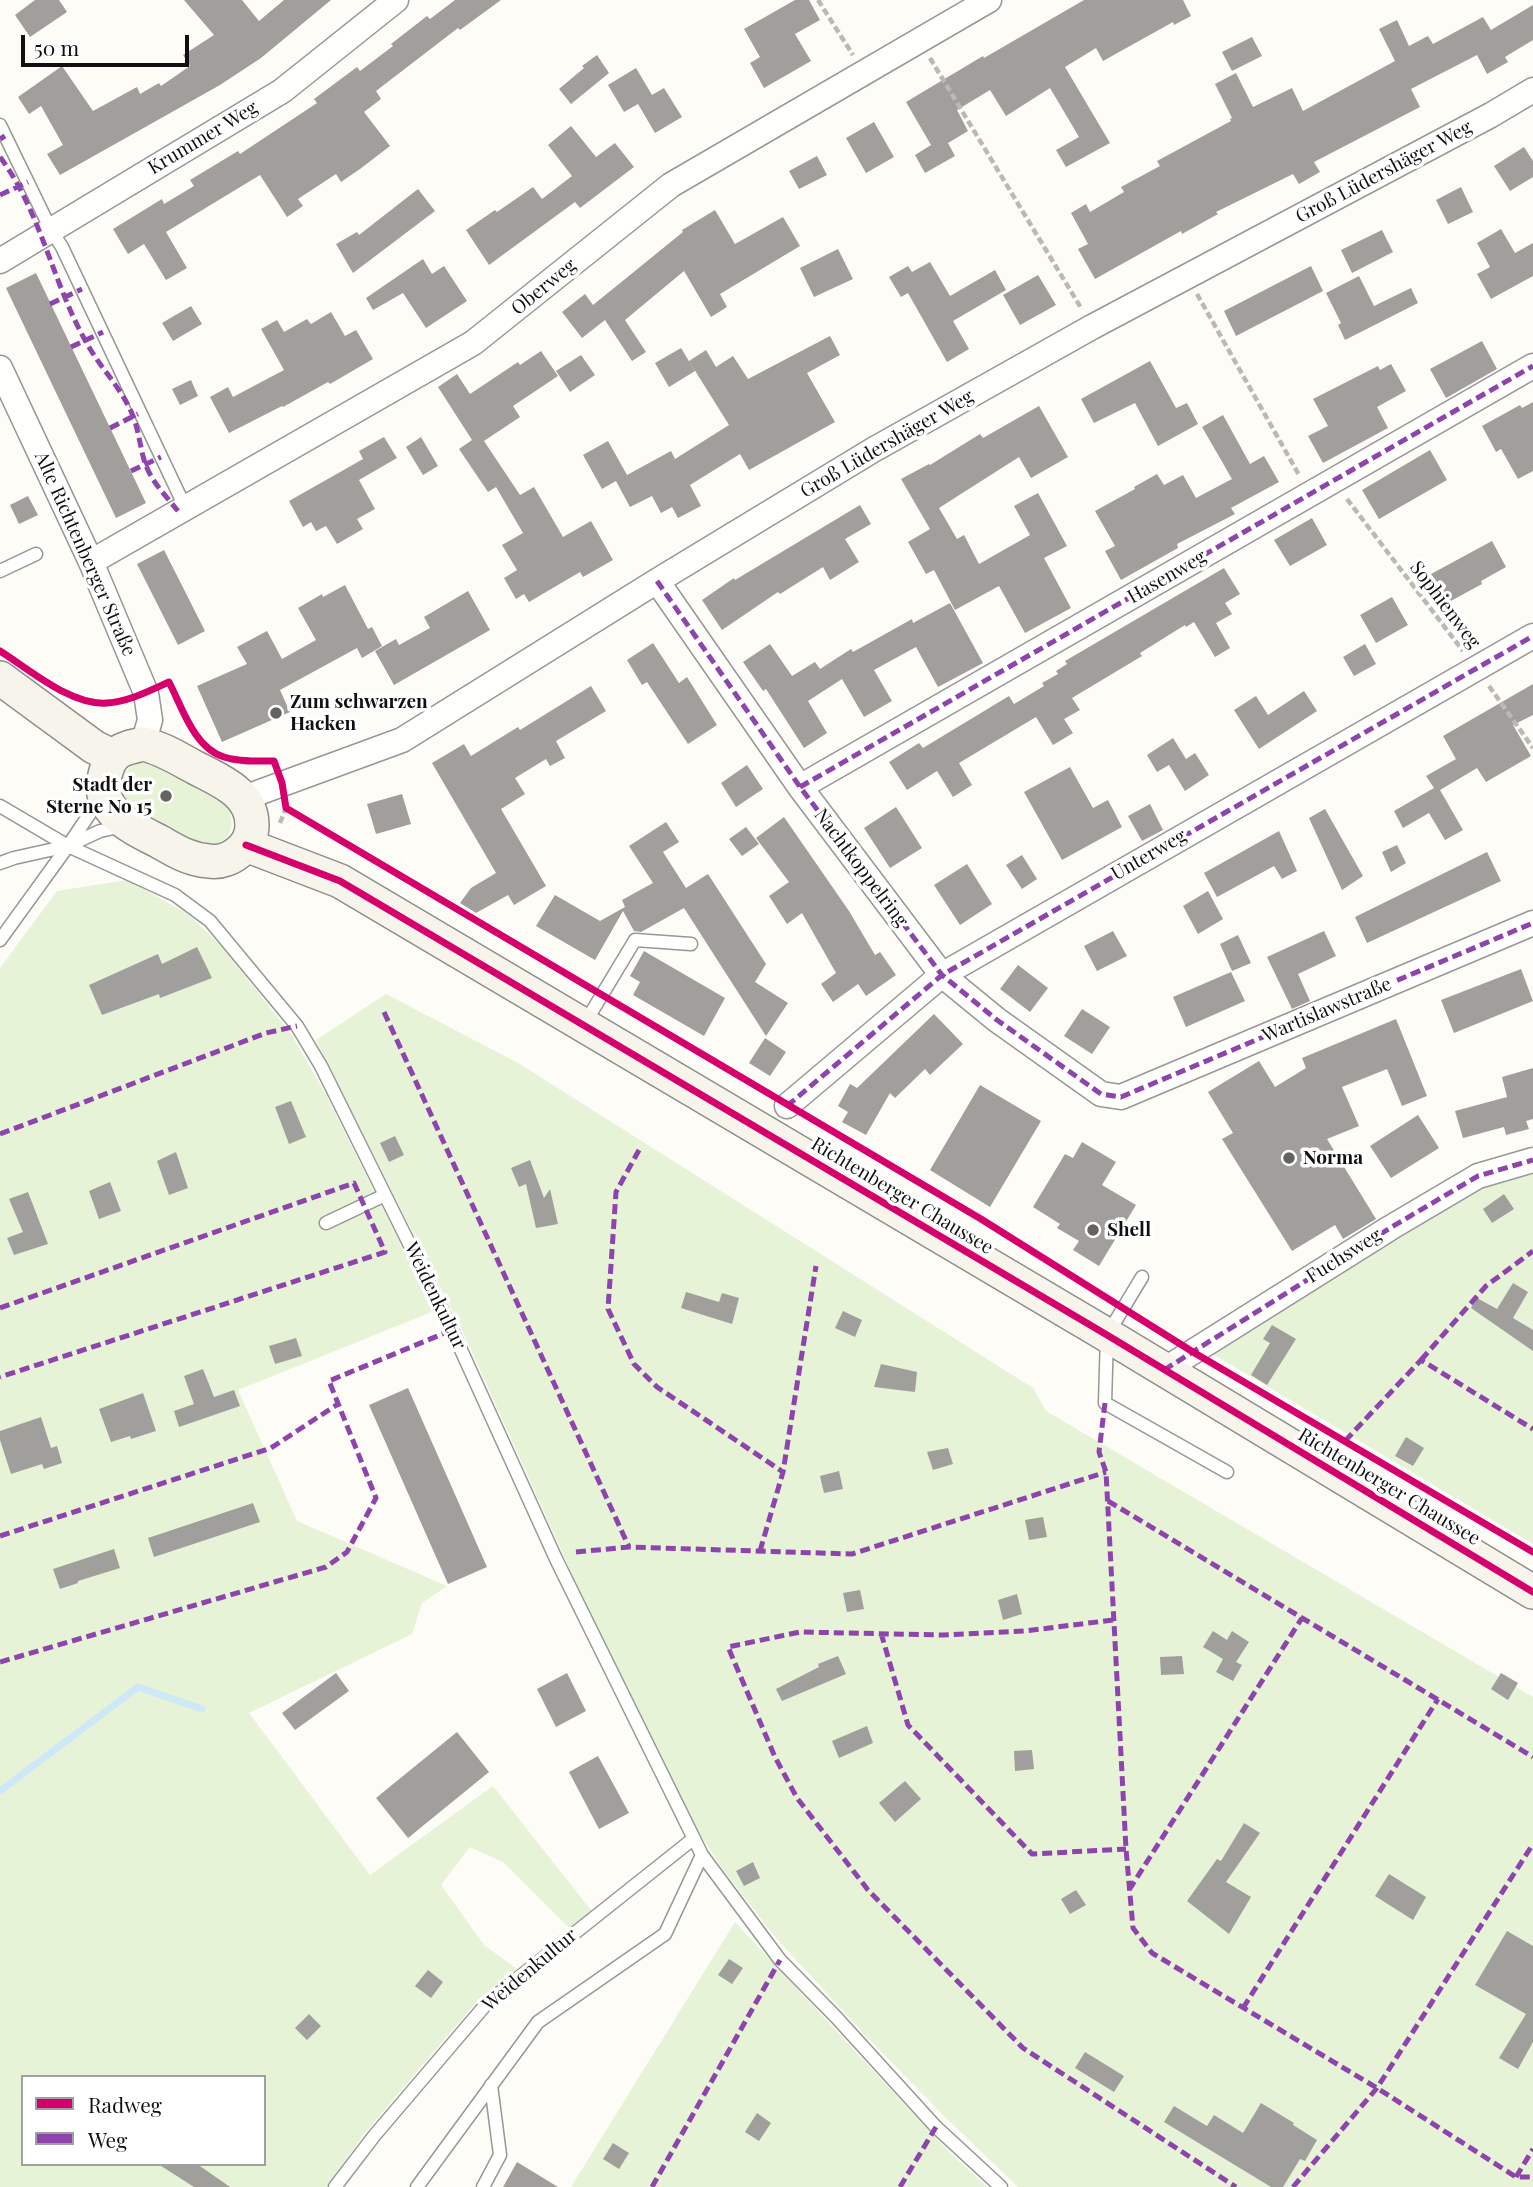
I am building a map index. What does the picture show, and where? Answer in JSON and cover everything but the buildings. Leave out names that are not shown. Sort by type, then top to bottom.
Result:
[{"type":"street","name":"Krummer Weg","points":[[0,261],[282,91],[396,0]]},
{"type":"street","name":"Oberweg","points":[[91,562],[473,343],[671,185],[989,0]]},
{"type":"street","name":"Groß Lüdershäger Weg","points":[[244,798],[401,740],[873,450],[1092,327],[1491,115],[1533,90]]},
{"type":"street","name":"Hasenweg","points":[[800,787],[1533,366]]},
{"type":"street","name":"Alte Richtenberger Straße","points":[[0,368],[91,562],[146,693],[149,720],[143,744]]},
{"type":"street","name":"Nachtkoppelring","points":[[657,581],[800,787],[942,975],[997,1020],[1101,1094],[1121,1097]]},
{"type":"street","name":"Unterweg","points":[[787,1105],[942,975],[1533,636]]},
{"type":"street","points":[[0,678],[94,747],[112,756]]},
{"type":"street","points":[[143,744],[157,747],[229,785],[244,798],[251,813],[252,830],[246,845],[235,856],[215,862],[194,860],[128,825],[110,808],[103,793],[105,771],[112,756],[121,749],[143,744]]},
{"type":"street","name":"Richtenberger Chaussee","points":[[246,845],[340,881],[1107,1335],[1533,1592]]},
{"type":"street","name":"Wartislawstraße","points":[[1121,1097],[1533,923]]},
{"type":"street","name":"Fuchsweg","points":[[1164,1370],[1478,1176],[1533,1160]]},
{"type":"lane","points":[[0,125],[51,230],[62,247],[185,507]]},
{"type":"lane","points":[[0,571],[36,554]]},
{"type":"lane","points":[[0,940],[103,793]]},
{"type":"lane","name":"Weidenkultur","points":[[0,806],[68,846],[176,895],[210,920],[297,1026],[321,1066],[452,1330],[556,1559],[702,1855],[780,1960],[936,2127],[1000,2187]]},
{"type":"lane","points":[[0,863],[68,846],[100,831],[128,825]]},
{"type":"lane","points":[[583,1026],[635,940],[691,944]]},
{"type":"lane","points":[[326,1223],[385,1195]]},
{"type":"lane","points":[[1142,1278],[1107,1335],[1105,1403],[1227,1472]]},
{"type":"lane","name":"Weidenkultur","points":[[335,2187],[374,2136],[488,2001],[694,1839]]},
{"type":"lane","points":[[417,2187],[538,2022],[665,1934],[702,1855]]},
{"type":"lane","points":[[483,2187],[500,2155],[491,2085]]},
{"type":"path","points":[[818,0],[865,73]]},
{"type":"path","points":[[920,40],[1092,327]]},
{"type":"path","points":[[1188,276],[1310,495]]},
{"type":"green space","points":[[144,761],[152,762],[220,798],[231,816],[232,825],[224,839],[207,845],[196,844],[130,805],[123,794],[122,780],[129,768]]},
{"type":"green space","points":[[127,880],[188,914],[222,947],[291,1034],[326,1095],[434,1311],[238,1390],[297,1521],[447,1586],[422,1603],[412,1634],[249,1713],[370,1875],[493,1786],[594,1914],[570,1929],[503,1862],[470,1847],[441,1885],[484,1945],[517,1969],[477,2001],[364,2134],[327,2187],[0,2187],[0,968],[57,891]]},
{"type":"green space","points":[[386,994],[518,1063],[1033,1388],[1046,1411],[1533,1697],[1533,2187],[1018,2187],[867,2037],[776,1938],[724,1871],[701,1836],[648,1735],[577,1585],[461,1328],[316,1040]]},
{"type":"green space","points":[[1533,1160],[1533,1544],[1211,1353],[1390,1228]]},
{"type":"green space","points":[[735,1922],[949,2152],[987,2187],[571,2187]]},
{"type":"waterway","points":[[0,1791],[138,1687],[202,1709]]},
{"type":"marked path","points":[[0,139],[5,136]]},
{"type":"marked path","points":[[0,157],[26,200],[85,340],[128,406],[151,476],[178,511]]},
{"type":"marked path","points":[[0,195],[28,182]]},
{"type":"marked path","points":[[50,304],[82,289]]},
{"type":"marked path","points":[[71,347],[103,332]]},
{"type":"marked path","points":[[800,787],[1533,366]]},
{"type":"marked path","points":[[110,428],[138,414]]},
{"type":"marked path","points":[[131,471],[161,457]]},
{"type":"marked path","points":[[657,581],[800,787],[942,975],[997,1020],[1101,1094],[1121,1097],[1533,923]]},
{"type":"marked path","points":[[787,1106],[942,975],[1533,636]]},
{"type":"marked path","points":[[384,1012],[629,1547]]},
{"type":"marked path","points":[[0,1134],[266,1033],[297,1026]]},
{"type":"marked path","points":[[639,1150],[616,1192],[608,1309],[634,1364],[657,1387],[783,1472]]},
{"type":"marked path","points":[[1164,1370],[1478,1176],[1533,1160]]},
{"type":"marked path","points":[[0,1308],[354,1183],[385,1252],[0,1377]]},
{"type":"marked path","points":[[1421,1360],[1486,1286],[1533,1251]]},
{"type":"marked path","points":[[760,1551],[783,1472],[816,1266]]},
{"type":"marked path","points":[[0,1662],[326,1567],[347,1552],[376,1498],[329,1381],[452,1330]]},
{"type":"marked path","points":[[1345,1441],[1421,1360],[1533,1429]]},
{"type":"marked path","points":[[1105,1403],[1099,1452],[1106,1472],[1126,1849],[1133,1928],[1152,1953],[1377,2088],[1516,2177],[1533,2177]]},
{"type":"marked path","points":[[0,1536],[271,1448],[338,1404]]},
{"type":"marked path","points":[[576,1552],[629,1547],[852,1554],[1106,1472]]},
{"type":"marked path","points":[[1108,1501],[1533,1757]]},
{"type":"marked path","points":[[1129,1890],[1302,1618]]},
{"type":"marked path","points":[[1113,1620],[1025,1631],[942,1635],[800,1632],[728,1647],[775,1757],[797,1798],[868,1890],[1023,2048],[1236,2187]]},
{"type":"marked path","points":[[881,1633],[908,1725],[1032,1854],[1126,1849]]},
{"type":"marked path","points":[[1243,2008],[1438,1699]]},
{"type":"marked path","points":[[1293,2187],[1377,2088],[1533,1844]]},
{"type":"marked path","points":[[652,2187],[780,1960]]},
{"type":"marked path","points":[[900,2187],[936,2127]]},
{"type":"marked path","points":[[1516,2177],[1533,2149]]},
{"type":"cycle path","points":[[0,651],[65,693],[93,702],[123,701],[169,682],[190,726],[214,752],[236,760],[274,761],[282,783],[286,808],[981,1219],[1193,1352],[1533,1552]]},
{"type":"cycle path","points":[[246,845],[340,881],[1107,1335],[1533,1592]]},
{"type":"place","name":"Zum schwarzen Hacken","points":[[276,713]]},
{"type":"place","name":"Stadt der Sterne No 15","points":[[166,796]]},
{"type":"place","name":"Norma","points":[[1289,1158]]},
{"type":"place","name":"Shell","points":[[1093,1230]]}]
